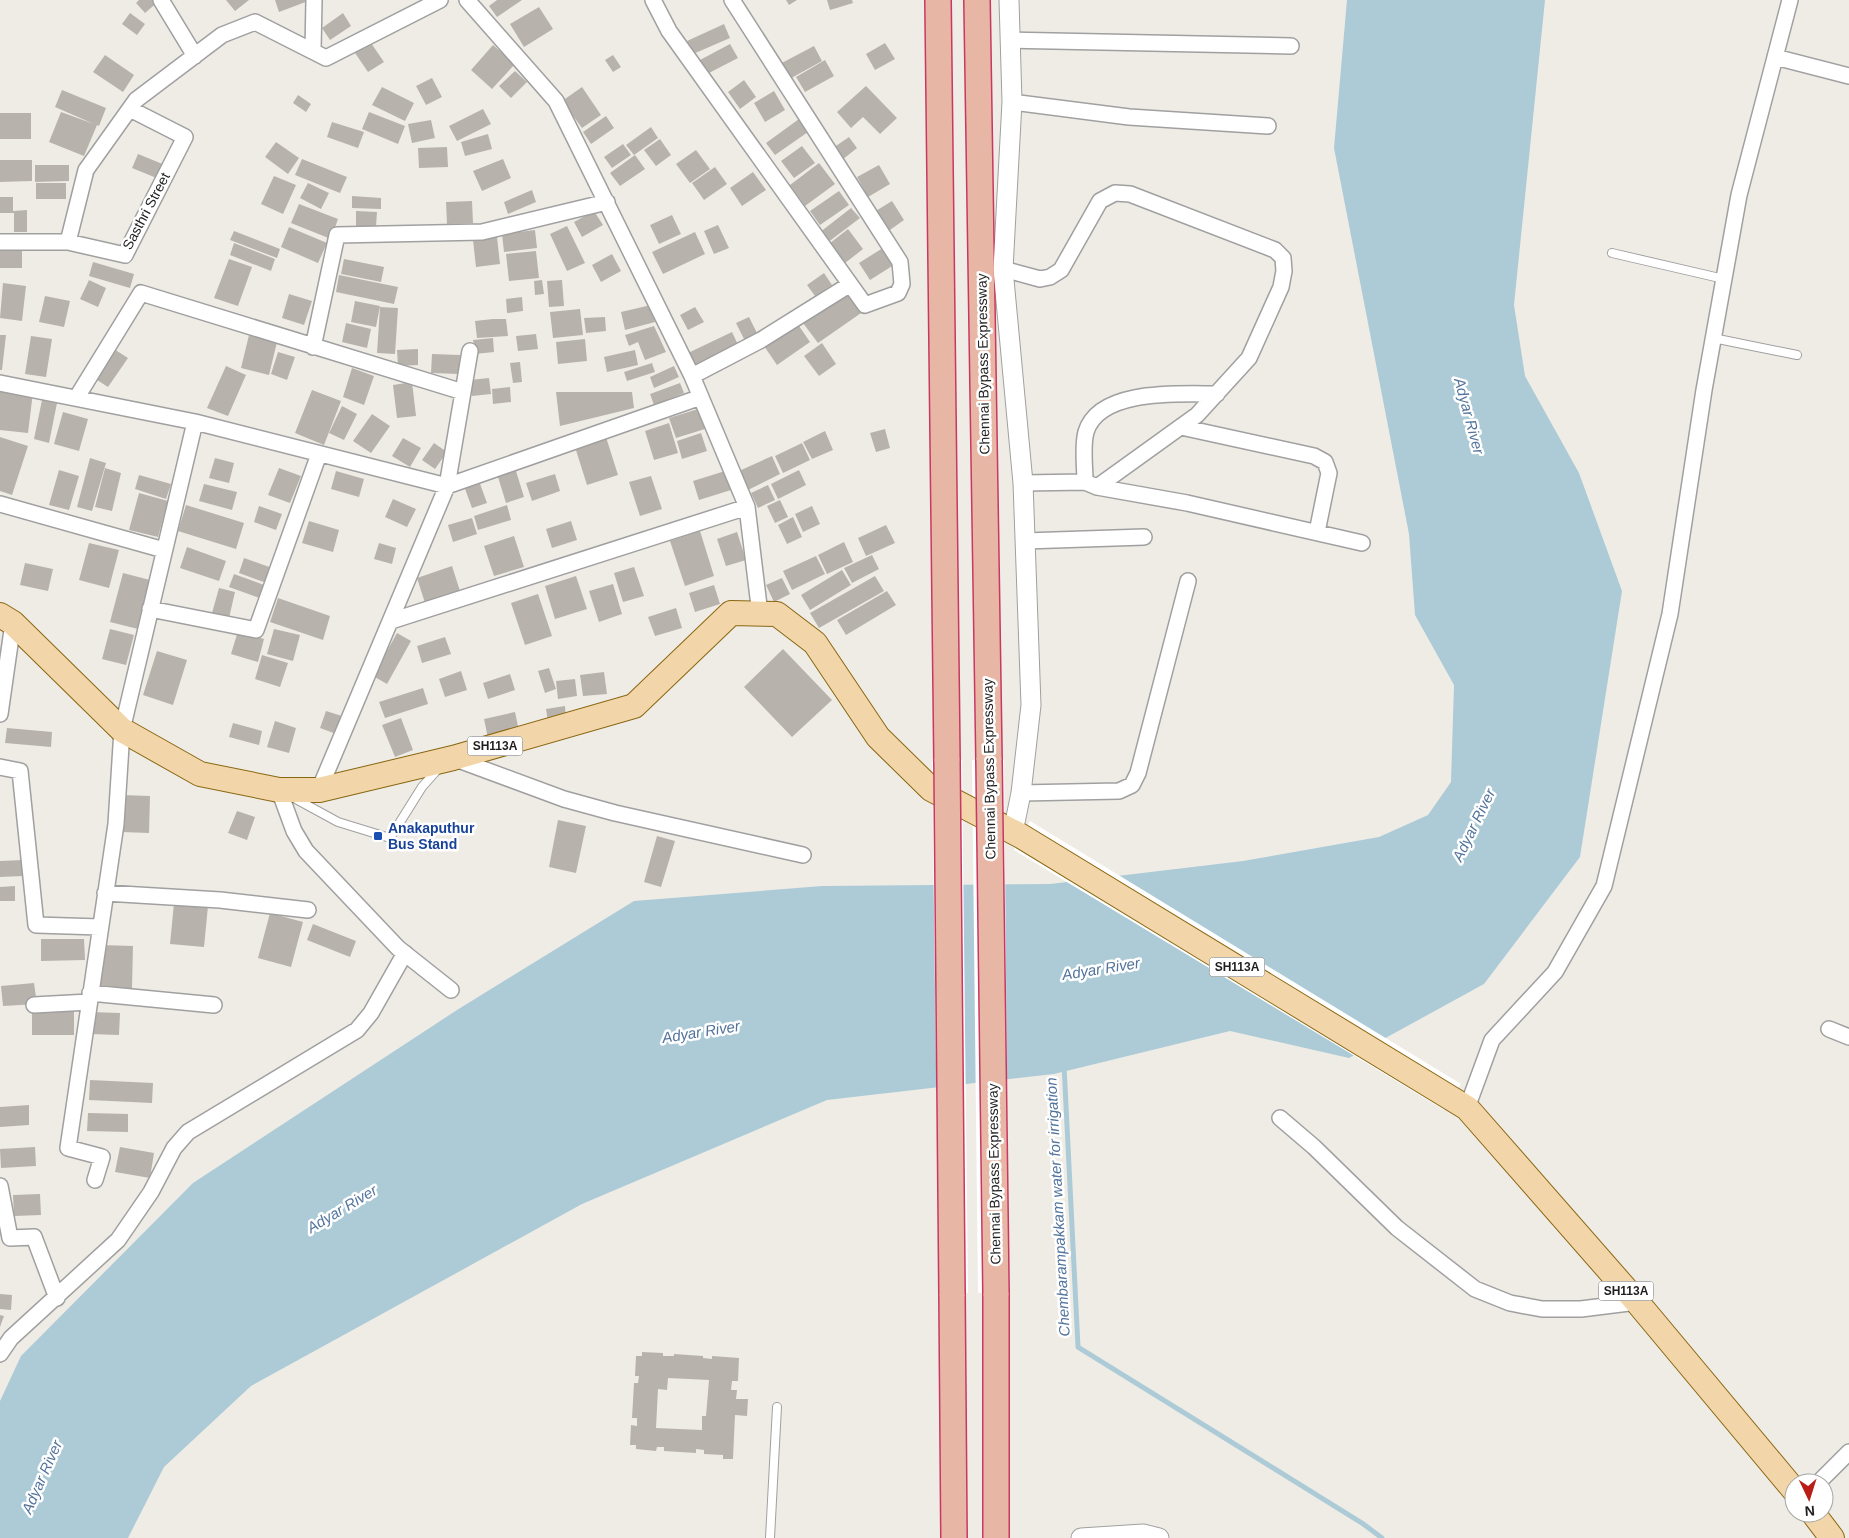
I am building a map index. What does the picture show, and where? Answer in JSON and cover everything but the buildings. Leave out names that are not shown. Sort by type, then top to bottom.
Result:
[{"type":"highway","points":[[938,0],[954,1538]]},
{"type":"highway","name":"Chennai Bypass Expressway","points":[[977,0],[996,1293],[996,1538]]},
{"type":"main road","name":"SH113A","points":[[6,619],[122,730],[200,774],[279,790],[319,790],[450,759],[634,706],[731,614],[777,614],[815,643],[878,737],[931,789],[1017,834],[1460,1102],[1637,1302],[1784,1478]]},
{"type":"main road","points":[[1821,1523],[1832,1538]]},
{"type":"street","points":[[161,0],[195,56]]},
{"type":"street","points":[[313,50],[314,0]]},
{"type":"street","points":[[68,242],[86,170],[136,100],[222,35],[255,22],[326,58],[440,0]]},
{"type":"street","points":[[467,0],[556,101],[692,376],[747,507],[760,614]]},
{"type":"street","points":[[653,0],[669,31],[865,305],[898,292],[902,284],[900,262],[732,0]]},
{"type":"street","points":[[1009,0],[1012,102],[1003,269],[1024,483],[1030,705],[1017,834]]},
{"type":"street","points":[[1460,1102],[1492,1040],[1555,972],[1604,886],[1670,614],[1713,338],[1738,195],[1790,0]]},
{"type":"street","points":[[1010,40],[1291,46]]},
{"type":"street","points":[[1775,57],[1849,76]]},
{"type":"street","points":[[1012,102],[1129,117],[1268,126]]},
{"type":"street","name":"Sasthri Street","points":[[0,242],[68,242],[125,255],[185,137],[130,109]]},
{"type":"street","points":[[1003,269],[1040,279],[1061,270],[1100,201],[1115,194],[1130,194],[1275,250],[1283,258],[1284,271],[1281,287],[1249,358],[1197,415],[1091,485]]},
{"type":"street","points":[[313,347],[337,235],[482,232],[607,202]]},
{"type":"street","points":[[692,376],[761,340],[849,285]]},
{"type":"street","points":[[77,398],[141,293],[464,392]]},
{"type":"street","points":[[319,790],[447,486],[470,351]]},
{"type":"street","points":[[0,383],[195,422],[447,486],[701,397]]},
{"type":"street","points":[[1091,485],[1086,432],[1092,420],[1100,412],[1125,400],[1146,395],[1216,394]]},
{"type":"street","points":[[95,1180],[102,1157],[68,1148],[116,824],[122,730],[195,422]]},
{"type":"street","points":[[1181,427],[1314,456],[1325,462],[1329,472],[1317,532]]},
{"type":"street","points":[[150,609],[256,630],[319,454]]},
{"type":"street","points":[[1024,483],[1091,485],[1187,503],[1362,543]]},
{"type":"street","points":[[0,504],[164,550]]},
{"type":"street","points":[[391,621],[747,507]]},
{"type":"street","points":[[1025,541],[1144,537]]},
{"type":"street","points":[[1021,793],[1119,791],[1132,785],[1138,773],[1188,581]]},
{"type":"street","points":[[0,714],[6,619]]},
{"type":"street","points":[[450,759],[564,799],[615,813],[803,855]]},
{"type":"street","points":[[0,767],[20,771],[36,925],[100,927]]},
{"type":"street","points":[[279,790],[294,831],[306,851],[405,953],[451,990]]},
{"type":"street","points":[[105,893],[220,900],[308,910]]},
{"type":"street","points":[[0,1354],[11,1338],[57,1298],[118,1240],[151,1192],[174,1148],[188,1132],[357,1030],[371,1013],[405,953]]},
{"type":"street","points":[[34,1005],[90,997],[214,1005]]},
{"type":"street","points":[[1829,1029],[1849,1037]]},
{"type":"street","points":[[1280,1118],[1314,1147],[1397,1228],[1475,1289],[1510,1303],[1542,1309],[1581,1309],[1637,1302]]},
{"type":"street","points":[[0,1186],[10,1238],[34,1237],[57,1298]]},
{"type":"street","points":[[1828,1473],[1849,1452]]},
{"type":"street","points":[[1081,1538],[1143,1534],[1159,1538]]},
{"type":"lane","points":[[1612,253],[1724,279]]},
{"type":"lane","points":[[1713,338],[1798,355]]},
{"type":"lane","points":[[279,790],[338,822],[390,838],[422,787],[450,759]]},
{"type":"lane","points":[[770,1538],[778,1406]]},
{"type":"water","name":"Adyar River","points":[[1347,0],[1545,0],[1514,305],[1525,376],[1579,473],[1622,591],[1580,857],[1484,984],[1349,1058],[1230,1031],[1054,1074],[827,1100],[582,1204],[251,1386],[164,1467],[128,1538],[0,1538],[0,1401],[21,1356],[193,1183],[457,1010],[634,901],[822,886],[1050,884],[1243,861],[1379,837],[1428,815],[1451,782],[1454,685],[1415,615],[1409,534],[1334,148]]},
{"type":"pier","points":[[962,760],[968,1293],[939,1294],[932,761]]},
{"type":"pier","points":[[972,760],[1004,760],[1009,1292],[978,1293]]},
{"type":"pier","points":[[1030,821],[1461,1084],[1444,1110],[1014,850]]},
{"type":"waterway","name":"Chembarampakkam water for irrigation","points":[[1064,1065],[1078,1347],[1362,1523],[1382,1538]]},
{"type":"place","name":"Anakaputhur Bus Stand","points":[[378,836]]}]
